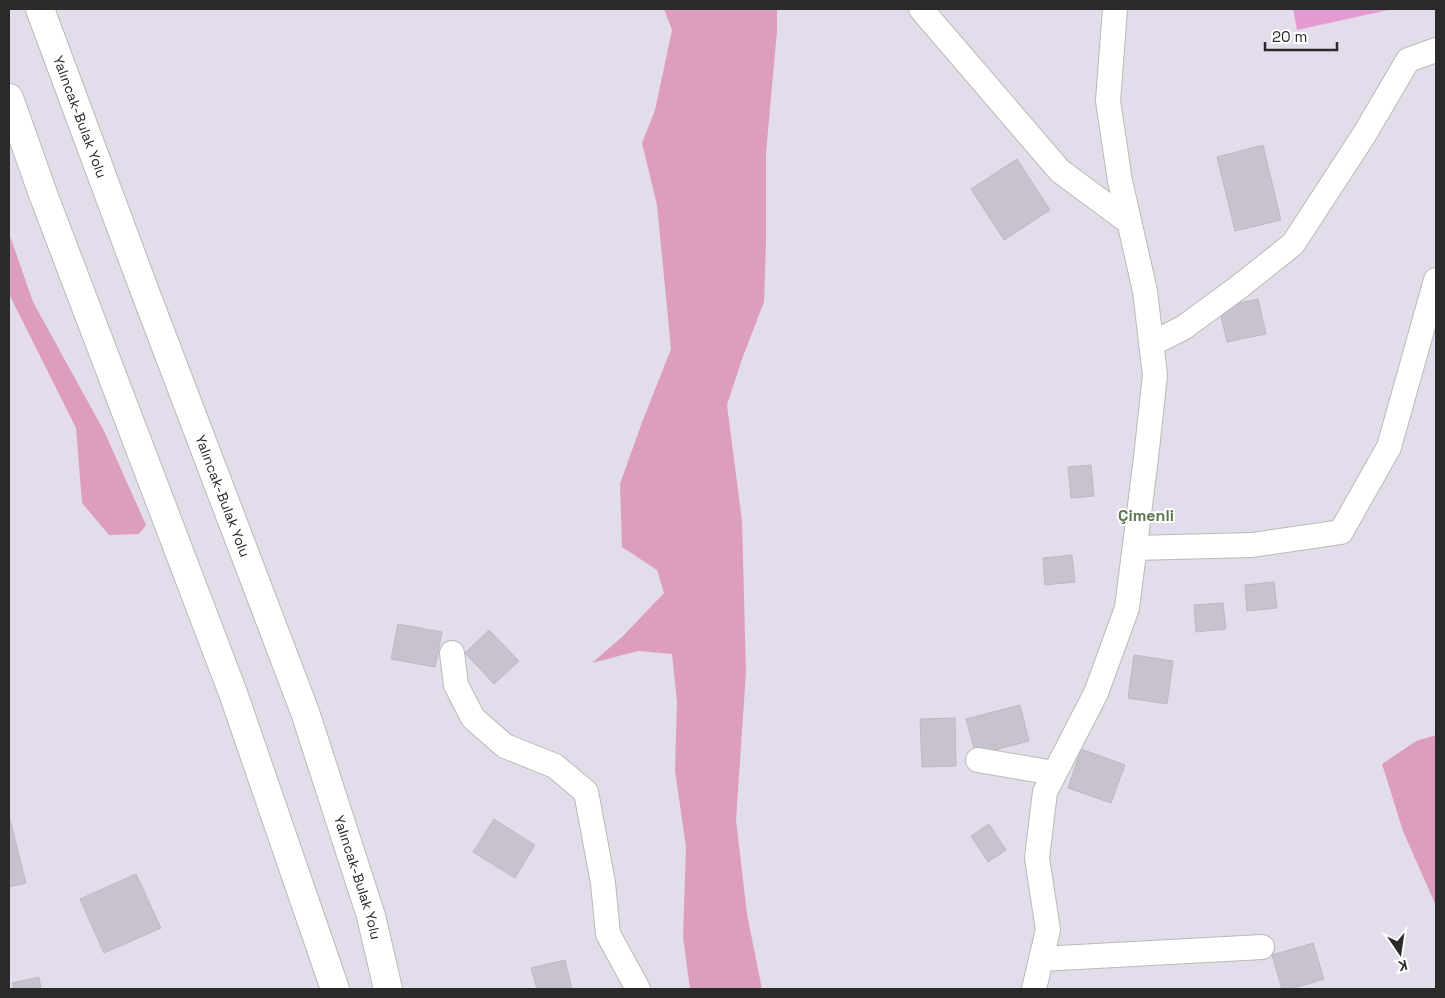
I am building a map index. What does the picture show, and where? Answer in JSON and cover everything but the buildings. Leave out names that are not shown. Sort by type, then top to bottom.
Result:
[{"type":"main road","name":"Yalıncak-Bulak Yolu","points":[[40,9],[305,712],[371,916],[388,989]]},
{"type":"main road","points":[[9,98],[43,194],[233,692],[335,989]]},
{"type":"street","points":[[922,9],[1060,171],[1129,222]]},
{"type":"street","points":[[1034,989],[1048,930],[1037,858],[1044,792],[1096,693],[1127,608],[1155,375],[1145,291],[1120,181],[1108,101],[1115,9]]},
{"type":"street","points":[[1151,344],[1182,328],[1239,287],[1293,244],[1364,135],[1408,60],[1436,50]]},
{"type":"street","points":[[1135,548],[1252,545],[1341,532],[1389,447],[1436,280],[1436,282]]},
{"type":"street","points":[[452,653],[456,685],[473,718],[505,746],[554,766],[586,792],[603,883],[608,934],[638,989]]},
{"type":"street","points":[[978,760],[1054,773]]},
{"type":"street","points":[[1041,958],[1262,947]]},
{"type":"shaded area","points":[[664,9],[777,9],[777,31],[766,153],[764,302],[727,405],[742,521],[746,672],[736,820],[747,914],[762,989],[690,989],[683,937],[686,847],[675,771],[677,702],[672,654],[638,651],[592,663],[623,636],[664,593],[657,570],[622,547],[620,484],[671,349],[657,205],[642,143],[655,110],[672,30]]},
{"type":"shaded area","points":[[1293,9],[1393,9],[1297,30]]},
{"type":"shaded area","points":[[9,233],[33,302],[104,431],[146,525],[139,534],[109,535],[82,503],[76,428],[9,294]]},
{"type":"shaded area","points":[[1436,735],[1436,906],[1403,831],[1382,764],[1416,741]]},
{"type":"district","name":"Çimenli","points":[[1146,515]]}]
